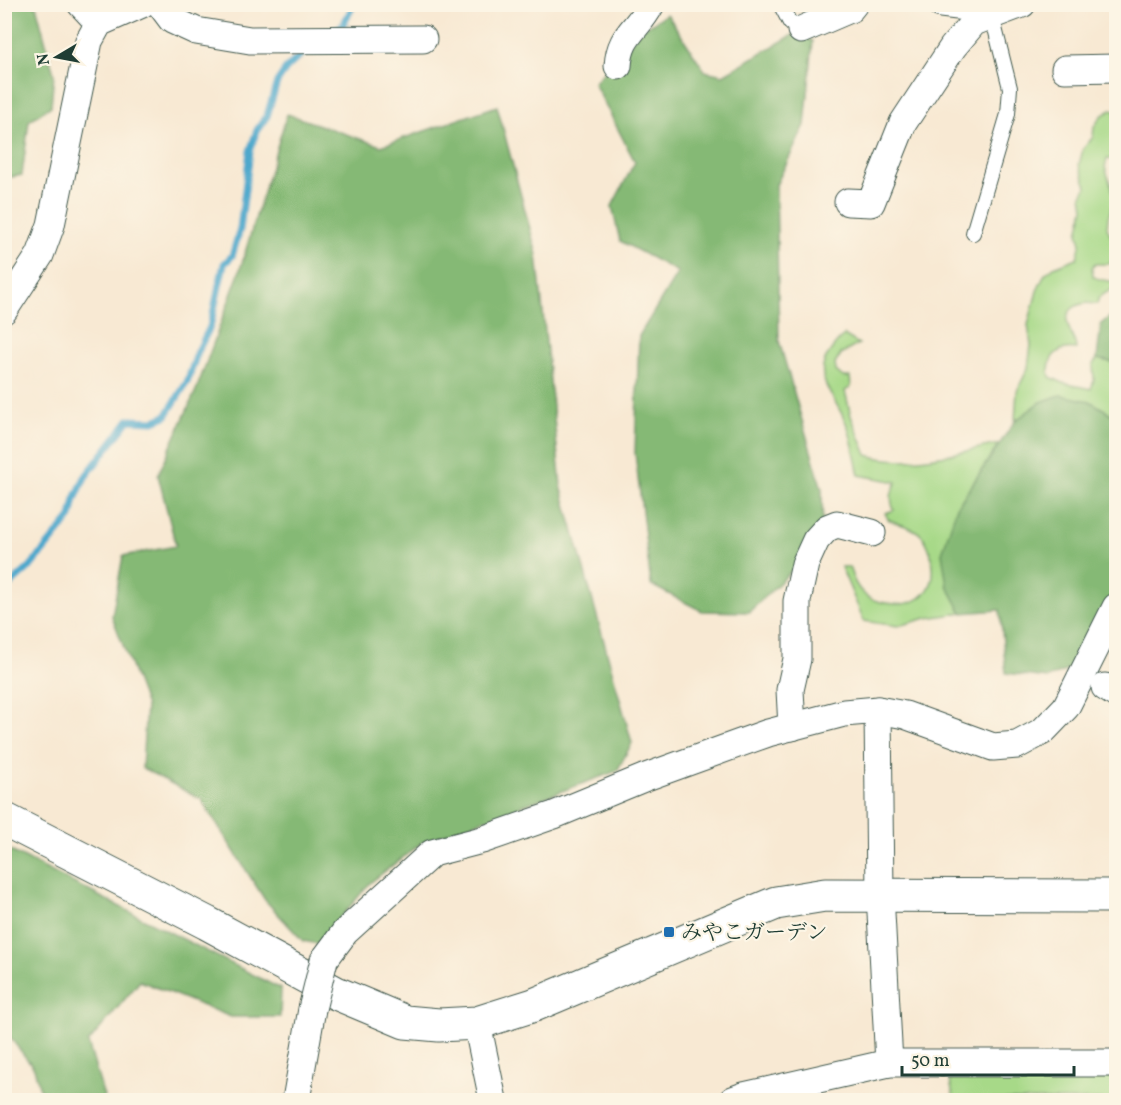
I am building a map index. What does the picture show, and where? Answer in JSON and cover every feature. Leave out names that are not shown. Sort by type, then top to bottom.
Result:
[{"type":"street","points":[[4,310],[40,255],[51,225],[88,41],[90,14],[142,4]]},
{"type":"street","points":[[160,4],[172,20],[195,31],[250,40],[423,39]]},
{"type":"street","points":[[618,66],[619,51],[623,43],[644,18],[651,4]]},
{"type":"street","points":[[801,30],[850,9],[854,4]]},
{"type":"street","points":[[941,4],[1006,11]]},
{"type":"street","points":[[848,202],[871,203],[903,123],[952,47],[974,22],[1006,11]]},
{"type":"street","points":[[1065,69],[1116,68]]},
{"type":"street","points":[[792,727],[790,690],[797,659],[797,601],[805,564],[816,540],[827,528],[837,524],[872,533]]},
{"type":"street","points":[[296,1101],[312,1009],[324,960],[345,932],[432,853],[482,840],[554,815],[646,777],[768,733],[844,713],[878,710],[905,715],[993,747],[1017,745],[1043,731],[1066,707],[1100,684],[1116,607]]},
{"type":"street","points":[[878,710],[880,894],[889,1063]]},
{"type":"street","points":[[4,819],[207,923],[336,993],[405,1022],[439,1025],[477,1023],[534,1005],[776,903],[825,895],[1116,896]]},
{"type":"street","points":[[477,1023],[493,1101]]},
{"type":"street","points":[[741,1099],[889,1063],[1116,1063]]},
{"type":"lane","points":[[780,4],[790,23],[801,30]]},
{"type":"lane","points":[[972,233],[1008,114],[1010,88],[1006,11]]},
{"type":"green space","points":[[5,4],[36,5],[54,74],[51,106],[29,121],[22,175],[5,178]]},
{"type":"green space","points":[[667,14],[705,71],[723,75],[796,33],[813,41],[805,125],[776,185],[779,341],[822,489],[823,541],[749,612],[702,611],[651,585],[635,453],[639,336],[678,272],[620,241],[612,206],[635,162],[594,83],[642,29]]},
{"type":"green space","points":[[497,106],[537,255],[561,486],[632,743],[617,771],[423,842],[370,883],[318,944],[303,941],[265,900],[201,799],[142,768],[146,706],[112,616],[123,556],[176,546],[158,475],[197,388],[238,276],[287,114],[381,146]]},
{"type":"green space","points":[[1111,110],[1116,111],[1116,160],[1107,159],[1105,167],[1115,198],[1107,228],[1112,237],[1116,238],[1116,258],[1109,264],[1095,264],[1092,268],[1093,276],[1116,283],[1116,287],[1099,297],[1097,304],[1088,303],[1073,308],[1067,318],[1067,323],[1076,349],[1063,349],[1054,355],[1049,370],[1050,377],[1063,383],[1091,389],[1094,380],[1093,364],[1097,359],[1116,363],[1116,417],[1090,401],[1041,402],[1015,421],[1017,391],[1028,368],[1031,345],[1028,325],[1037,291],[1045,274],[1054,267],[1077,258],[1081,243],[1078,233],[1084,208],[1082,195],[1087,186],[1079,165],[1083,149],[1093,137],[1094,127],[1101,116]]},
{"type":"green space","points":[[1116,312],[1116,363],[1097,359],[1101,324]]},
{"type":"green space","points":[[844,335],[859,344],[841,354],[835,364],[836,371],[843,377],[850,377],[851,387],[845,391],[851,416],[867,455],[883,459],[916,459],[999,444],[957,507],[947,585],[962,613],[927,618],[898,626],[864,621],[841,567],[849,567],[857,586],[867,597],[886,603],[909,603],[918,599],[930,587],[933,578],[931,555],[925,539],[918,532],[888,519],[885,513],[894,510],[891,495],[897,482],[859,475],[847,425],[828,389],[823,370],[825,360]]},
{"type":"green space","points":[[1060,395],[1090,401],[1116,417],[1116,594],[1078,666],[1048,678],[1006,673],[1000,610],[962,613],[947,585],[942,553],[957,507],[1015,421],[1041,402]]},
{"type":"green space","points":[[5,848],[281,989],[280,1017],[231,1017],[140,981],[88,1043],[105,1100],[43,1100],[34,1068],[5,1031]]},
{"type":"green space","points":[[948,1072],[1116,1077],[1116,1100],[954,1100]]},
{"type":"waterway","points":[[334,30],[343,25],[354,4]]},
{"type":"waterway","points":[[4,590],[30,567],[71,517],[75,499],[85,477],[129,420],[154,421],[166,416],[187,382],[198,351],[210,327],[224,264],[232,256],[240,229],[250,151],[257,130],[267,116],[277,82],[286,69],[308,48]]},
{"type":"place","name":"みやこガーデン","points":[[669,932]]}]
